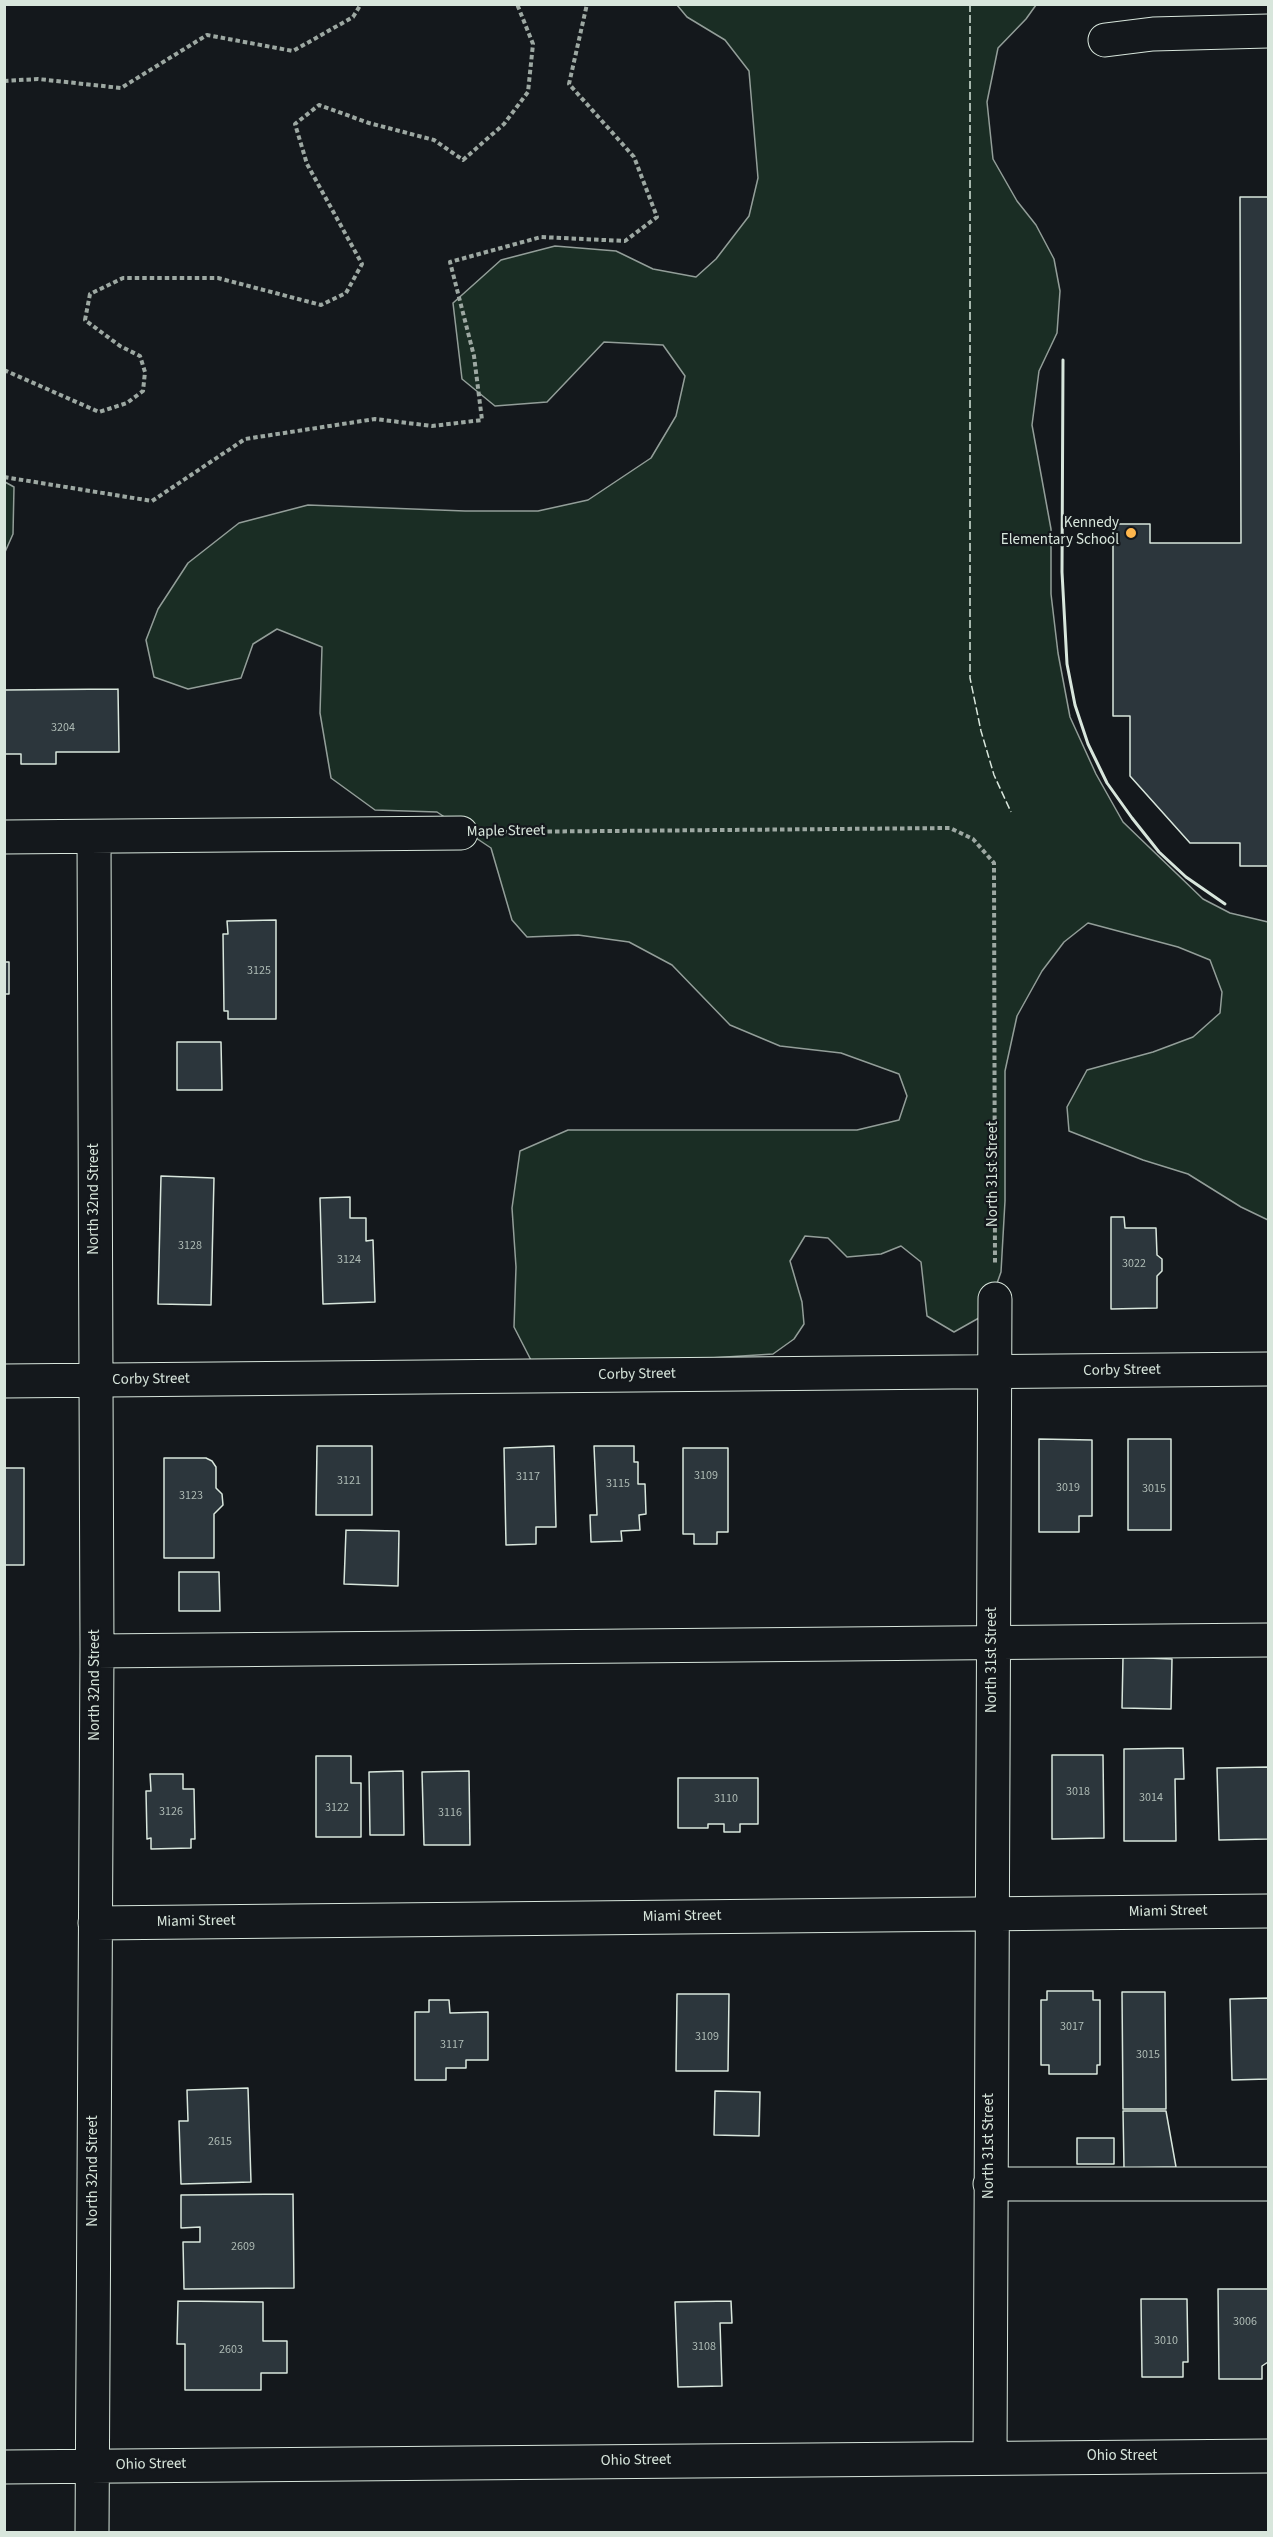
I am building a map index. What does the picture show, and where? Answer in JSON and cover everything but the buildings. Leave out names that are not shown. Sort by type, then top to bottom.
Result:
[{"type":"street","points":[[1105,40],[1165,33],[1269,31]]},
{"type":"street","name":"Maple Street","points":[[4,837],[461,833]]},
{"type":"street","name":"North 32nd Street","points":[[92,2532],[97,1651],[94,837]]},
{"type":"street","name":"North 31st Street","points":[[990,2457],[995,1299]]},
{"type":"street","name":"Corby Street","points":[[4,1381],[1269,1369]]},
{"type":"street","points":[[97,1651],[1269,1640]]},
{"type":"street","name":"Miami Street","points":[[95,1923],[1269,1911]]},
{"type":"street","points":[[990,2184],[1269,2184]]},
{"type":"street","name":"Ohio Street","points":[[4,2467],[1269,2456]]},
{"type":"path","points":[[4,81],[38,79],[121,88],[207,35],[293,51],[353,17],[361,4]]},
{"type":"path","points":[[4,370],[99,412],[127,403],[143,391],[145,372],[140,356],[120,346],[85,320],[90,294],[123,278],[218,278],[321,304],[346,293],[362,264],[307,164],[295,124],[319,105],[369,123],[434,140],[463,160],[504,124],[528,92],[533,44],[517,4]]},
{"type":"path","points":[[4,477],[152,501],[245,439],[375,419],[432,426],[482,420],[474,356],[450,262],[541,237],[625,242],[657,217],[634,157],[569,84],[587,4]]},
{"type":"path","name":"Maple Street","points":[[461,833],[950,828],[973,839],[994,863]]},
{"type":"path","name":"North 31st Street","points":[[994,863],[995,1299]]},
{"type":"green space","points":[[677,5],[1036,5],[998,48],[987,102],[993,159],[1017,201],[1036,225],[1054,259],[1060,291],[1057,333],[1039,371],[1032,425],[1051,529],[1051,594],[1058,653],[1070,717],[1096,774],[1123,822],[1203,899],[1230,913],[1268,922],[1268,1220],[1241,1207],[1188,1174],[1143,1160],[1069,1131],[1067,1107],[1087,1070],[1153,1052],[1193,1037],[1220,1013],[1222,992],[1210,960],[1178,947],[1088,923],[1064,942],[1042,971],[1017,1016],[1005,1071],[1005,1201],[1001,1272],[986,1314],[954,1332],[927,1316],[921,1262],[901,1246],[881,1254],[847,1257],[828,1238],[805,1236],[790,1261],[802,1302],[804,1324],[794,1339],[773,1354],[584,1366],[534,1366],[514,1327],[516,1267],[512,1208],[520,1151],[568,1130],[857,1130],[899,1120],[907,1096],[899,1074],[841,1053],[780,1046],[730,1025],[672,965],[629,942],[578,935],[527,937],[512,920],[491,848],[437,812],[375,810],[331,778],[320,713],[322,647],[277,629],[253,644],[241,678],[188,689],[154,677],[146,640],[158,609],[188,563],[239,523],[308,505],[465,511],[538,511],[588,500],[651,458],[676,416],[685,376],[663,345],[604,342],[547,402],[495,406],[462,379],[453,303],[501,260],[555,246],[616,251],[653,269],[696,277],[716,259],[749,216],[758,178],[749,71],[725,40],[687,17]]},
{"type":"green space","points":[[5,482],[14,487],[13,534],[5,552]]},
{"type":"fence","points":[[970,4],[970,678],[981,731],[994,775],[1011,812]]},
{"type":"wall","points":[[1063,360],[1062,572],[1067,664],[1075,705],[1088,744],[1107,783],[1132,818],[1159,852],[1186,877],[1225,904]]},
{"type":"place","name":"Kennedy Elementary School","points":[[1131,533]]}]
